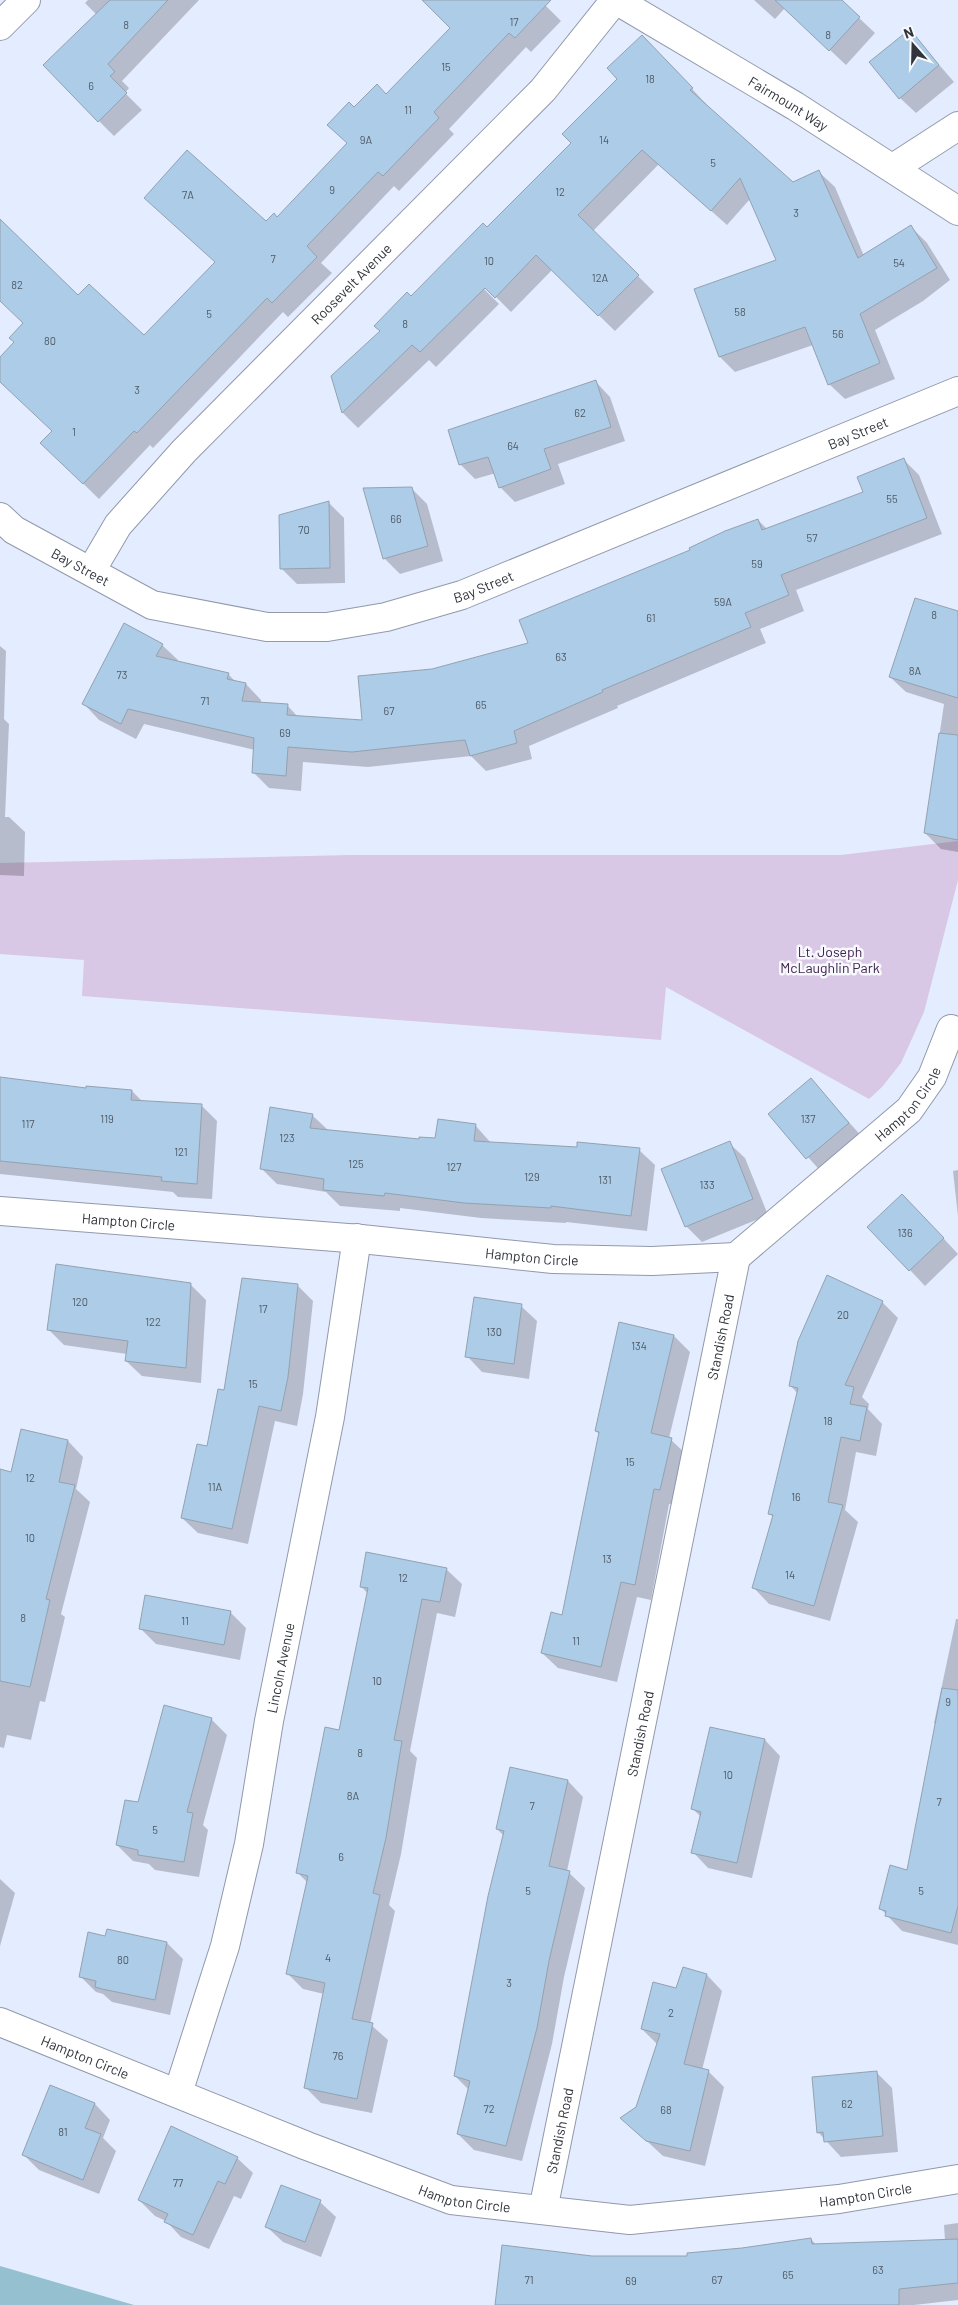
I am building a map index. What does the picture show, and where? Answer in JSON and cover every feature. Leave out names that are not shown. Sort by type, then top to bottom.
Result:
[{"type":"street","points":[[0,26],[26,0]]},
{"type":"street","name":"Fairmount Way","points":[[615,0],[795,106],[958,211]]},
{"type":"street","name":"Roosevelt Avenue","points":[[91,570],[118,525],[184,451],[543,90],[615,0]]},
{"type":"street","points":[[893,168],[958,126]]},
{"type":"street","name":"Bay Street","points":[[0,518],[14,530],[91,570],[152,606],[267,627],[328,627],[386,617],[462,596],[958,391]]},
{"type":"street","name":"Hampton Circle","points":[[0,1214],[357,1238],[553,1259],[652,1261],[736,1257],[909,1110],[932,1077],[956,1024]]},
{"type":"street","name":"Lincoln Avenue","points":[[178,2093],[225,1946],[249,1844],[270,1721],[330,1417],[357,1238]]},
{"type":"street","name":"Standish Road","points":[[543,2210],[736,1257]]},
{"type":"street","name":"Hampton Circle","points":[[0,2022],[307,2146],[451,2200],[630,2220],[839,2199],[958,2179]]},
{"type":"green space","name":"Lt. Joseph McLaughlin Park","points":[[958,841],[958,880],[924,1012],[901,1063],[882,1087],[869,1099],[666,987],[661,1040],[82,996],[84,960],[0,954],[0,863],[350,855],[841,855]]},
{"type":"water","points":[[0,2266],[134,2305],[0,2305]]},
{"type":"building","points":[[110,0],[168,0],[108,64],[115,72],[110,76],[127,93],[98,122],[43,65]]},
{"type":"building","points":[[422,0],[551,0],[515,38],[509,33],[434,112],[439,118],[383,176],[378,172],[307,246],[317,257],[272,303],[267,298],[137,433],[134,431],[83,484],[40,443],[52,431],[0,382],[0,357],[14,342],[9,338],[23,323],[0,301],[0,219],[78,295],[89,284],[144,335],[215,262],[144,198],[187,150],[266,221],[274,213],[277,217],[347,143],[327,125],[349,102],[354,107],[377,84],[386,94],[450,28]]},
{"type":"building","points":[[775,0],[842,0],[860,17],[829,51]]},
{"type":"building","points":[[910,29],[939,65],[899,99],[869,62]]},
{"type":"building","points":[[642,35],[693,88],[690,90],[793,182],[819,170],[858,258],[911,225],[937,268],[860,314],[880,363],[828,385],[805,327],[719,357],[694,289],[776,260],[740,178],[711,211],[642,150],[578,215],[639,275],[598,316],[536,255],[495,298],[485,288],[420,352],[412,345],[342,413],[331,376],[380,331],[374,326],[407,292],[411,296],[483,223],[487,227],[571,143],[562,134],[617,79],[607,68]]},
{"type":"building","points":[[596,380],[611,427],[544,449],[551,469],[499,488],[488,457],[459,465],[448,430]]},
{"type":"building","points":[[904,458],[927,518],[781,575],[789,595],[745,613],[751,627],[602,690],[603,692],[514,731],[517,743],[470,756],[465,740],[352,752],[288,747],[286,776],[252,773],[254,738],[128,709],[121,724],[82,704],[124,623],[163,644],[156,656],[229,673],[227,679],[246,683],[242,701],[288,704],[287,715],[362,720],[358,676],[432,669],[528,643],[519,620],[690,550],[689,548],[725,531],[758,519],[762,530],[863,492],[857,477]]},
{"type":"building","points":[[412,487],[428,546],[383,559],[363,488]]},
{"type":"building","points":[[329,501],[330,568],[280,569],[279,515]]},
{"type":"building","points":[[915,598],[958,611],[958,698],[889,677]]},
{"type":"building","points":[[939,733],[958,735],[958,840],[924,833]]},
{"type":"building","points":[[0,1077],[86,1088],[86,1086],[132,1090],[131,1100],[202,1104],[197,1184],[161,1181],[162,1177],[0,1161]]},
{"type":"building","points":[[811,1078],[849,1123],[806,1159],[768,1114]]},
{"type":"building","points":[[270,1107],[313,1114],[310,1128],[419,1139],[419,1137],[435,1138],[438,1119],[476,1124],[474,1141],[577,1147],[577,1142],[640,1148],[631,1216],[551,1206],[551,1208],[464,1203],[385,1193],[384,1196],[323,1190],[324,1179],[260,1169]]},
{"type":"building","points":[[730,1141],[753,1199],[685,1227],[661,1169]]},
{"type":"building","points":[[902,1194],[944,1238],[909,1271],[867,1227]]},
{"type":"building","points":[[56,1264],[191,1283],[186,1368],[125,1361],[128,1341],[47,1330]]},
{"type":"building","points":[[827,1275],[883,1301],[845,1385],[854,1387],[850,1404],[867,1407],[860,1441],[841,1437],[828,1502],[843,1505],[814,1606],[752,1588],[773,1515],[768,1514],[798,1388],[789,1386],[798,1341]]},
{"type":"building","points":[[242,1278],[298,1284],[288,1377],[281,1411],[259,1406],[232,1529],[181,1518],[197,1444],[207,1446],[218,1389],[224,1390]]},
{"type":"building","points":[[474,1297],[522,1304],[514,1364],[465,1357]]},
{"type":"building","points":[[619,1322],[674,1335],[651,1433],[672,1438],[660,1490],[654,1489],[635,1585],[621,1582],[601,1667],[541,1653],[551,1612],[562,1615],[599,1432],[595,1431]]},
{"type":"building","points":[[21,1429],[68,1440],[59,1482],[75,1485],[46,1599],[50,1600],[30,1687],[0,1681],[0,1469],[11,1472]]},
{"type":"building","points":[[366,1552],[447,1568],[440,1602],[422,1599],[394,1740],[402,1741],[386,1838],[373,1893],[380,1895],[352,2019],[373,2023],[357,2099],[304,2088],[325,1983],[286,1974],[308,1876],[296,1873],[325,1727],[339,1730],[368,1588],[360,1587]]},
{"type":"building","points":[[145,1595],[231,1611],[224,1645],[139,1629]]},
{"type":"building","points":[[942,1688],[958,1690],[958,1906],[951,1933],[885,1916],[886,1911],[879,1909],[890,1865],[907,1870]]},
{"type":"building","points":[[164,1705],[212,1718],[187,1812],[193,1813],[184,1862],[138,1855],[138,1850],[116,1845],[125,1800],[138,1802]]},
{"type":"building","points":[[710,1727],[765,1739],[737,1863],[691,1853],[701,1812],[691,1809]]},
{"type":"building","points":[[510,1767],[568,1780],[549,1866],[570,1871],[549,1961],[537,2028],[506,2146],[457,2134],[470,2081],[454,2076],[488,1896],[504,1831],[496,1829]]},
{"type":"building","points":[[107,1929],[167,1942],[155,2000],[95,1987],[96,1981],[79,1977],[88,1932],[105,1936]]},
{"type":"building","points":[[683,1967],[707,1974],[684,2064],[709,2070],[690,2151],[646,2141],[620,2118],[636,2107],[660,2034],[641,2029],[653,1982],[676,1988]]},
{"type":"building","points":[[877,2071],[883,2136],[824,2142],[823,2132],[817,2133],[812,2077]]},
{"type":"building","points":[[50,2085],[95,2103],[85,2128],[101,2134],[83,2180],[22,2155]]},
{"type":"building","points":[[171,2126],[238,2157],[225,2184],[218,2181],[193,2235],[164,2222],[168,2214],[138,2200]]},
{"type":"building","points":[[281,2185],[321,2200],[305,2242],[265,2227]]},
{"type":"building","points":[[811,2238],[812,2244],[958,2239],[958,2283],[899,2289],[899,2305],[495,2305],[502,2245],[592,2256],[687,2256],[687,2253],[742,2248]]}]
